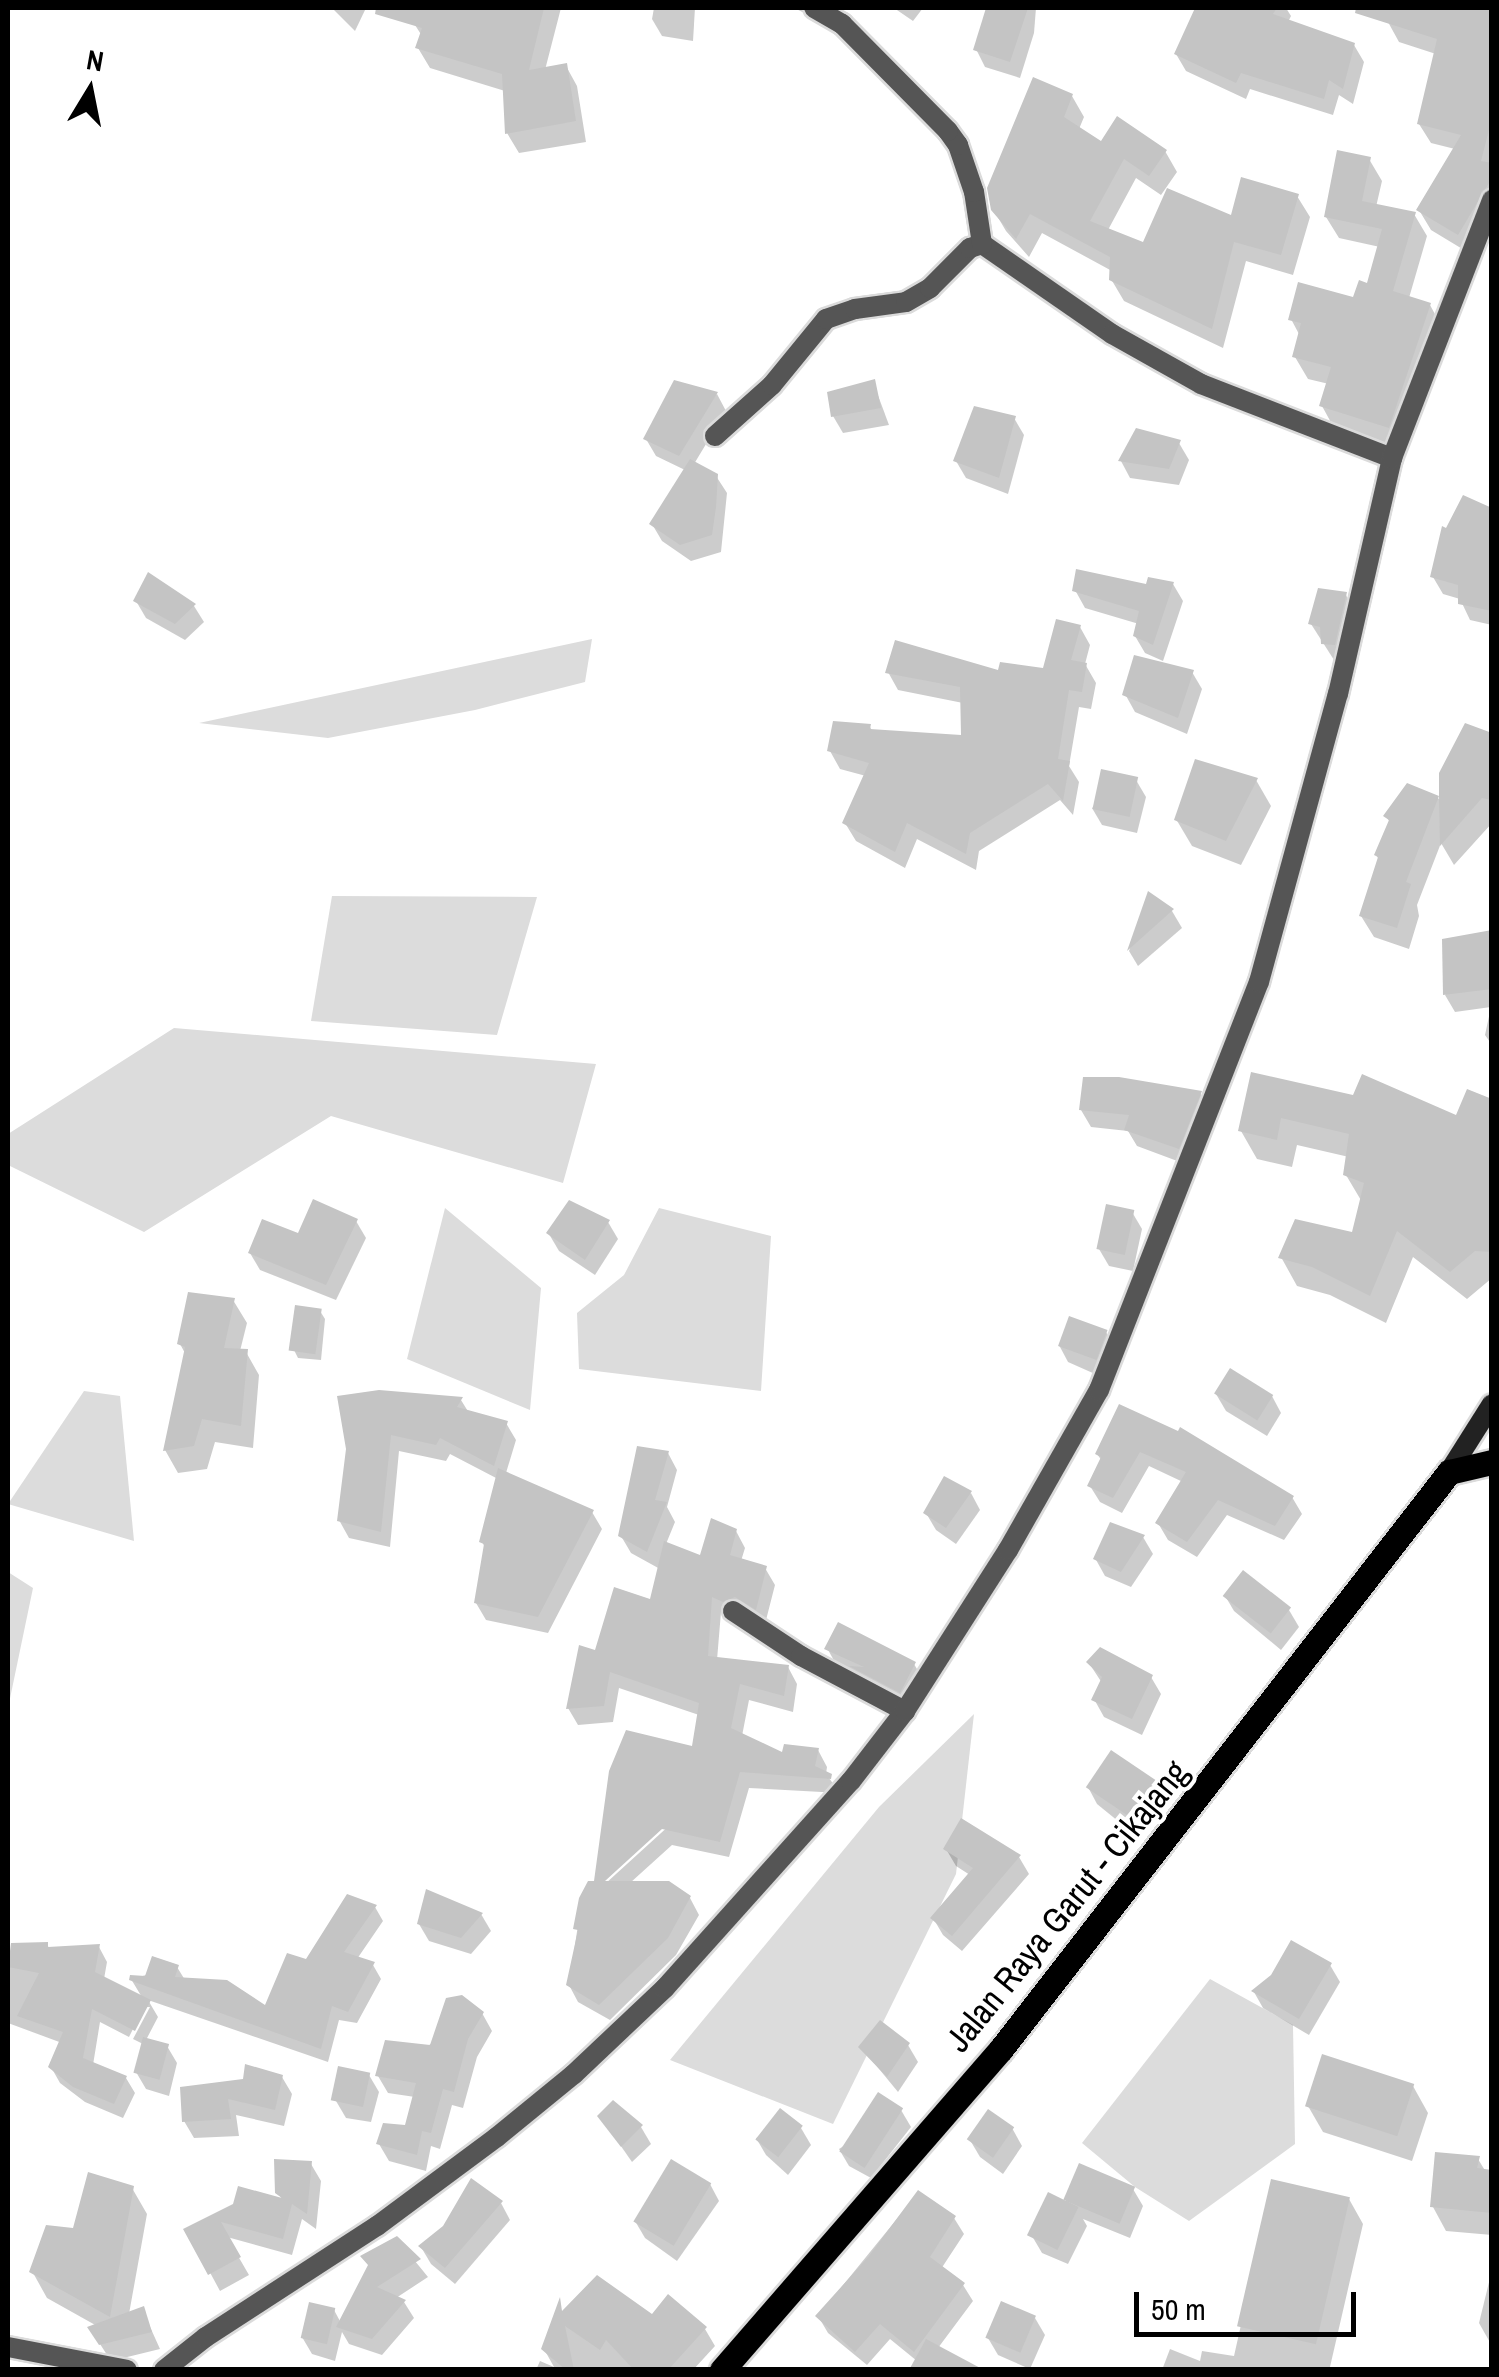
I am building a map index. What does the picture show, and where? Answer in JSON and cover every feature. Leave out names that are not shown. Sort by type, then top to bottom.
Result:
[{"type":"main road","points":[[1449,1472],[1492,1404]]},
{"type":"main road","points":[[1449,1472],[1492,1462]]},
{"type":"main road","name":"Jalan Raya Garut - Cikajang","points":[[722,2370],[1000,2049],[1449,1472]]},
{"type":"street","points":[[814,8],[842,24],[948,131],[958,146],[974,192],[982,244],[1112,334],[1189,377],[1392,458]]},
{"type":"street","points":[[164,2370],[206,2336],[377,2226],[574,2074],[665,1988],[851,1781],[905,1712],[1008,1550],[1091,1403],[1259,982],[1333,712],[1392,458],[1492,200]]},
{"type":"street","points":[[716,436],[772,385],[826,318],[855,309],[906,302],[930,288],[970,248],[982,244]]},
{"type":"street","points":[[733,1611],[801,1656],[905,1712]]},
{"type":"street","points":[[8,2347],[127,2370]]},
{"type":"shaded area","points":[[592,639],[585,682],[475,710],[328,738],[199,723]]},
{"type":"shaded area","points":[[332,896],[537,897],[497,1035],[311,1021]]},
{"type":"shaded area","points":[[174,1028],[596,1064],[563,1183],[331,1116],[144,1232],[8,1165],[8,1134]]},
{"type":"shaded area","points":[[445,1208],[541,1288],[530,1410],[407,1359]]},
{"type":"shaded area","points":[[659,1208],[771,1236],[761,1391],[579,1369],[577,1313],[624,1275]]},
{"type":"shaded area","points":[[84,1391],[120,1396],[134,1541],[8,1504]]},
{"type":"shaded area","points":[[8,1572],[33,1588],[8,1708]]},
{"type":"shaded area","points":[[974,1714],[956,1874],[833,2124],[670,2060],[879,1807]]},
{"type":"shaded area","points":[[1210,1979],[1293,2025],[1295,2144],[1189,2221],[1135,2187],[1082,2143]]},
{"type":"building","points":[[376,8],[544,8],[529,70],[567,63],[576,121],[505,134],[502,74],[415,48],[422,28],[375,14]]},
{"type":"building","points":[[986,8],[1028,8],[1010,62],[973,50]]},
{"type":"building","points":[[1195,8],[1277,8],[1273,14],[1355,43],[1343,89],[1329,80],[1324,99],[1241,73],[1236,83],[1174,54]]},
{"type":"building","points":[[1356,8],[1492,8],[1492,118],[1481,161],[1492,163],[1492,178],[1458,235],[1416,210],[1461,135],[1417,124],[1437,39],[1355,13]]},
{"type":"building","points":[[1033,77],[1073,94],[1064,117],[1101,141],[1117,116],[1167,150],[1149,176],[1124,159],[1090,221],[1143,242],[1167,188],[1231,215],[1241,177],[1299,194],[1281,255],[1234,242],[1212,329],[1109,280],[1110,257],[1030,214],[1016,239],[991,210],[987,188]]},
{"type":"building","points":[[1337,150],[1371,157],[1362,201],[1416,212],[1393,291],[1431,303],[1389,428],[1319,406],[1331,367],[1292,357],[1301,323],[1288,320],[1298,282],[1353,297],[1359,280],[1367,283],[1382,229],[1324,217]]},
{"type":"building","points":[[875,379],[881,408],[831,417],[827,392]]},
{"type":"building","points":[[674,380],[718,392],[679,456],[643,439]]},
{"type":"building","points":[[974,406],[1016,416],[999,478],[953,461]]},
{"type":"building","points":[[1136,428],[1181,440],[1169,469],[1118,461]]},
{"type":"building","points":[[690,459],[718,474],[716,507],[712,535],[680,545],[649,524]]},
{"type":"building","points":[[1463,495],[1492,508],[1492,611],[1458,604],[1458,585],[1430,577],[1442,526],[1446,528]]},
{"type":"building","points":[[1076,569],[1146,584],[1148,577],[1174,582],[1153,645],[1133,636],[1139,611],[1072,591]]},
{"type":"building","points":[[148,572],[196,604],[175,624],[133,601]]},
{"type":"building","points":[[1318,588],[1347,592],[1335,645],[1321,644],[1320,627],[1308,624]]},
{"type":"building","points":[[1056,619],[1081,625],[1071,660],[1087,663],[1082,692],[1069,690],[1058,759],[1070,761],[1063,801],[1048,784],[970,833],[966,854],[907,823],[895,852],[842,823],[869,763],[827,751],[833,721],[871,724],[870,729],[961,735],[960,687],[885,673],[895,640],[998,670],[1000,662],[1043,668]]},
{"type":"building","points":[[1134,655],[1194,670],[1178,718],[1122,695]]},
{"type":"building","points":[[1465,723],[1492,733],[1492,800],[1482,798],[1440,846],[1439,773]]},
{"type":"building","points":[[1195,759],[1258,778],[1226,841],[1174,820]]},
{"type":"building","points":[[1101,769],[1138,777],[1130,817],[1092,809]]},
{"type":"building","points":[[1407,783],[1439,796],[1406,882],[1411,884],[1397,928],[1359,916],[1378,857],[1374,855],[1389,820],[1383,816]]},
{"type":"building","points":[[1148,891],[1174,909],[1127,951]]},
{"type":"building","points":[[1492,930],[1492,989],[1443,995],[1442,939]]},
{"type":"building","points":[[1251,1072],[1353,1095],[1362,1074],[1456,1115],[1467,1089],[1492,1099],[1492,1252],[1475,1251],[1450,1272],[1397,1231],[1370,1296],[1312,1267],[1278,1258],[1295,1219],[1352,1232],[1364,1183],[1343,1175],[1349,1134],[1281,1118],[1277,1140],[1238,1131]]},
{"type":"building","points":[[1083,1077],[1119,1077],[1202,1091],[1179,1149],[1124,1130],[1129,1115],[1079,1110]]},
{"type":"building","points":[[313,1199],[358,1219],[326,1285],[248,1253],[262,1219],[298,1233]]},
{"type":"building","points":[[569,1200],[610,1220],[585,1260],[546,1233]]},
{"type":"building","points":[[1106,1204],[1134,1210],[1125,1255],[1096,1249]]},
{"type":"building","points":[[188,1292],[235,1298],[224,1348],[248,1349],[241,1426],[202,1419],[194,1446],[163,1451],[185,1347],[177,1344]]},
{"type":"building","points":[[295,1305],[322,1309],[315,1354],[289,1351]]},
{"type":"building","points":[[1069,1316],[1108,1330],[1097,1360],[1058,1346]]},
{"type":"building","points":[[1230,1368],[1273,1395],[1257,1420],[1214,1393]]},
{"type":"building","points":[[379,1390],[463,1397],[457,1407],[508,1421],[494,1466],[440,1438],[436,1445],[391,1435],[381,1532],[337,1521],[346,1449],[337,1396]]},
{"type":"building","points":[[1119,1404],[1178,1431],[1180,1427],[1294,1496],[1275,1526],[1218,1500],[1187,1542],[1155,1523],[1186,1472],[1140,1452],[1113,1498],[1087,1486],[1101,1457],[1095,1454]]},
{"type":"building","points":[[637,1446],[669,1451],[655,1500],[667,1502],[647,1552],[618,1536]]},
{"type":"building","points":[[498,1468],[594,1510],[538,1617],[474,1603],[484,1544],[479,1542]]},
{"type":"building","points":[[944,1476],[972,1491],[946,1528],[923,1513]]},
{"type":"building","points":[[711,1518],[737,1529],[730,1555],[767,1566],[756,1610],[735,1597],[723,1602],[712,1597],[708,1656],[789,1665],[784,1696],[740,1684],[731,1728],[782,1752],[784,1744],[819,1748],[815,1766],[832,1774],[831,1779],[740,1772],[720,1842],[662,1829],[605,1881],[669,1881],[691,1896],[668,1938],[599,2005],[566,1985],[578,1930],[573,1929],[579,1898],[588,1881],[594,1881],[609,1771],[626,1730],[692,1746],[699,1703],[610,1672],[604,1706],[566,1709],[579,1645],[595,1650],[614,1587],[650,1599],[664,1541],[700,1555]]},
{"type":"building","points":[[1110,1522],[1145,1535],[1121,1572],[1093,1559]]},
{"type":"building","points":[[1243,1570],[1291,1608],[1271,1634],[1223,1596]]},
{"type":"building","points":[[838,1622],[916,1662],[900,1693],[849,1666],[864,1667],[824,1649]]},
{"type":"building","points":[[1100,1647],[1153,1675],[1132,1719],[1091,1700],[1102,1677],[1086,1662]]},
{"type":"building","points":[[1111,1750],[1160,1783],[1135,1820],[1086,1787]]},
{"type":"building","points":[[961,1818],[1021,1855],[952,1936],[930,1918],[973,1868],[943,1849]]},
{"type":"building","points":[[426,1889],[483,1913],[461,1938],[417,1924]]},
{"type":"building","points":[[347,1894],[377,1905],[344,1952],[375,1962],[348,2012],[332,2006],[321,2049],[129,1980],[130,1975],[145,1976],[152,1956],[179,1965],[175,1977],[227,1980],[265,2005],[287,1953],[306,1959]]},
{"type":"building","points":[[1291,1940],[1332,1963],[1299,2019],[1251,1991],[1271,1975]]},
{"type":"building","points":[[48,1942],[48,1947],[100,1944],[95,1972],[151,2000],[135,2031],[92,2009],[83,2058],[127,2076],[114,2104],[73,2087],[48,2067],[63,2032],[17,2016],[39,1973],[8,1967],[11,1943]]},
{"type":"building","points":[[462,1995],[484,2012],[468,2039],[454,2092],[443,2089],[431,2133],[422,2131],[417,2155],[376,2144],[383,2123],[405,2125],[416,2083],[375,2076],[385,2040],[430,2045],[446,1998]]},
{"type":"building","points":[[880,2020],[910,2043],[887,2077],[858,2047]]},
{"type":"building","points":[[143,2037],[169,2044],[160,2080],[133,2073]]},
{"type":"building","points":[[1322,2054],[1414,2084],[1397,2136],[1305,2106]]},
{"type":"building","points":[[245,2064],[283,2075],[275,2110],[228,2099],[231,2119],[182,2122],[180,2087],[243,2079]]},
{"type":"building","points":[[338,2066],[370,2073],[363,2107],[331,2100]]},
{"type":"building","points":[[878,2092],[903,2108],[864,2168],[839,2152]]},
{"type":"building","points":[[613,2100],[643,2125],[621,2147],[597,2116]]},
{"type":"building","points":[[780,2108],[803,2126],[778,2157],[755,2140]]},
{"type":"building","points":[[988,2109],[1014,2127],[993,2158],[967,2139]]},
{"type":"building","points":[[1435,2152],[1480,2156],[1477,2168],[1492,2170],[1492,2213],[1430,2207]]},
{"type":"building","points":[[274,2159],[312,2161],[307,2214],[292,2204],[283,2239],[221,2222],[241,2257],[208,2275],[183,2229],[233,2204],[238,2186],[282,2198],[275,2193]]},
{"type":"building","points":[[671,2159],[711,2183],[674,2246],[633,2222]]},
{"type":"building","points":[[1079,2163],[1135,2187],[1120,2224],[1063,2200]]},
{"type":"building","points":[[88,2172],[134,2186],[110,2317],[29,2272],[46,2225],[73,2228]]},
{"type":"building","points":[[471,2178],[503,2201],[445,2268],[418,2246],[443,2226]]},
{"type":"building","points":[[1271,2179],[1350,2197],[1316,2344],[1237,2326]]},
{"type":"building","points":[[918,2190],[956,2216],[930,2257],[965,2283],[914,2352],[880,2324],[855,2352],[815,2316],[869,2256]]},
{"type":"building","points":[[1048,2192],[1079,2207],[1058,2250],[1027,2235]]},
{"type":"building","points":[[397,2236],[421,2259],[377,2287],[406,2300],[372,2339],[336,2327],[368,2265],[360,2256]]},
{"type":"building","points":[[597,2275],[652,2314],[668,2294],[707,2327],[668,2370],[634,2370],[606,2340],[600,2350],[565,2326],[574,2370],[566,2370],[541,2349],[560,2297],[562,2311]]},
{"type":"building","points":[[1001,2301],[1036,2316],[1020,2353],[985,2338]]},
{"type":"building","points":[[309,2302],[335,2308],[327,2344],[301,2338]]},
{"type":"building","points":[[144,2306],[152,2332],[99,2345],[87,2327]]},
{"type":"building","points":[[926,2339],[984,2370],[909,2370]]}]
